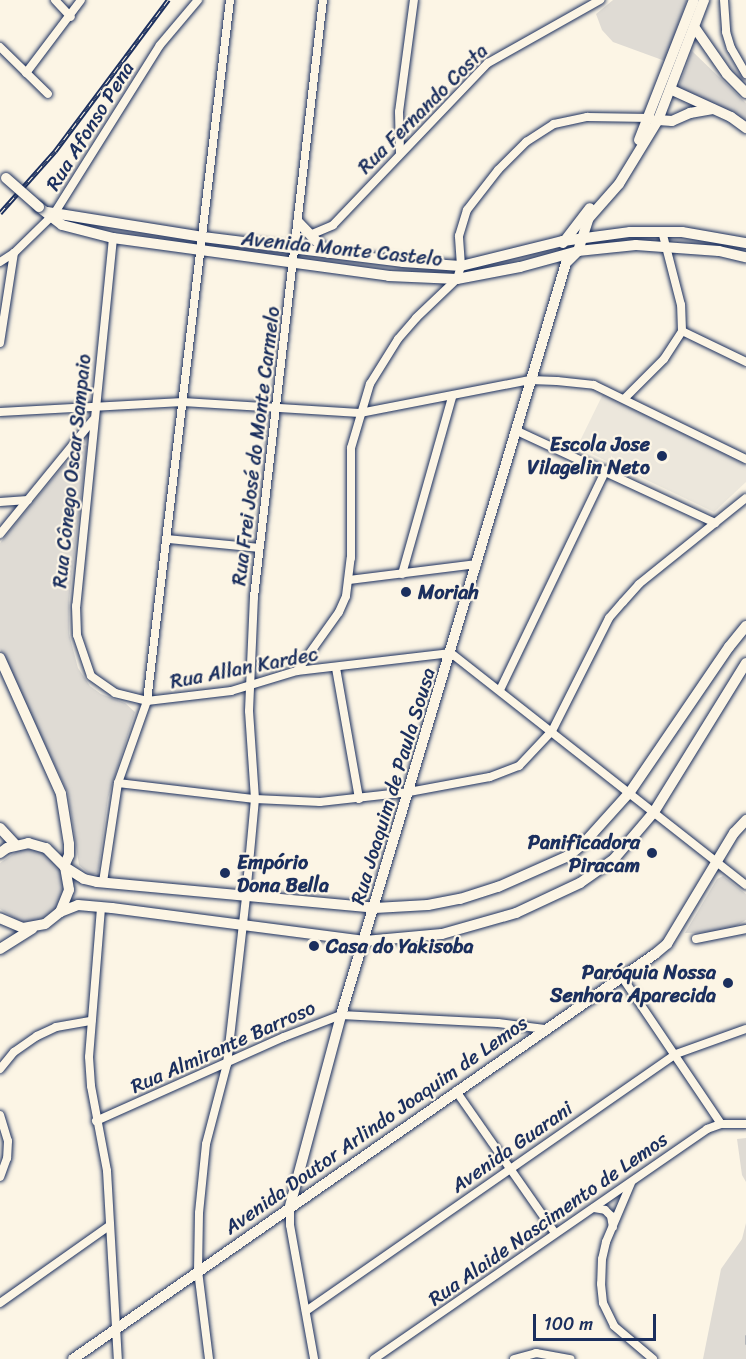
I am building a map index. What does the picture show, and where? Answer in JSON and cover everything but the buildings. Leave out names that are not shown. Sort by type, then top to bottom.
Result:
[{"type":"main road","points":[[563,241],[616,179],[672,90],[695,28],[701,0]]},
{"type":"main road","points":[[578,251],[589,218],[620,184],[654,119],[701,0]]},
{"type":"main road","points":[[695,28],[727,74],[746,93]]},
{"type":"main road","points":[[672,90],[713,109],[746,128]]},
{"type":"main road","points":[[654,119],[672,121],[690,113],[713,109]]},
{"type":"main road","name":"Avenida Monte Castelo","points":[[3,175],[47,212],[79,231],[201,251],[389,276],[457,279],[564,259],[578,251],[625,245],[719,251],[746,257]]},
{"type":"main road","name":"Avenida Monte Castelo","points":[[47,212],[203,237],[328,253],[460,266],[563,241],[662,231],[746,243]]},
{"type":"main road","points":[[298,222],[328,253]]},
{"type":"main road","name":"Rua Joaquim de Paula Sousa","points":[[290,1206],[296,1176],[341,1015],[452,653],[530,381],[564,259],[563,241]]},
{"type":"main road","points":[[0,853],[16,845],[28,843],[46,848],[64,867],[84,879],[103,882],[375,908],[428,905],[460,899],[536,871],[568,856],[584,843],[630,792],[729,647],[746,626]]},
{"type":"main road","points":[[0,658],[61,794],[69,844],[69,855],[64,867],[69,890],[60,912]]},
{"type":"main road","points":[[0,949],[35,927],[45,924],[60,912],[78,905],[365,941],[442,934],[516,913],[580,883],[614,859],[654,812],[746,663]]},
{"type":"main road","name":"Avenida Doutor Arlindo Joaquim de Lemos","points":[[73,1359],[667,944],[734,833],[746,820]]},
{"type":"main road","points":[[0,828],[16,845]]},
{"type":"main road","points":[[0,919],[11,925],[35,927]]},
{"type":"main road","points":[[296,1176],[302,1184],[316,1188]]},
{"type":"street","points":[[55,0],[71,17]]},
{"type":"street","points":[[26,73],[71,17],[81,0]]},
{"type":"street","name":"Rua Afonso Pena","points":[[0,262],[14,253],[47,212],[160,45],[198,0]]},
{"type":"street","points":[[103,882],[118,783],[147,701],[168,539],[230,0]]},
{"type":"street","name":"Rua Frei José do Monte Carmelo","points":[[243,924],[255,799],[249,686],[259,548],[278,406],[323,0]]},
{"type":"street","points":[[400,153],[399,112],[414,0]]},
{"type":"street","name":"Rua Fernando Costa","points":[[310,235],[333,225],[488,63],[587,3],[600,0]]},
{"type":"street","points":[[724,0],[726,32],[731,48],[746,74]]},
{"type":"street","points":[[0,47],[48,94]]},
{"type":"street","points":[[297,670],[339,612],[346,597],[350,580],[351,448],[370,384],[386,356],[416,318],[457,279],[460,266],[459,236],[467,210],[498,170],[526,142],[554,124],[571,119],[654,119]]},
{"type":"street","points":[[625,398],[664,360],[682,331],[681,305],[662,231]]},
{"type":"street","name":"Rua Cônego Oscar Sampaio","points":[[113,238],[94,408],[76,606],[77,635],[91,676],[115,693]]},
{"type":"street","points":[[0,343],[14,253]]},
{"type":"street","points":[[682,331],[746,362]]},
{"type":"street","points":[[0,412],[183,402],[278,406],[360,413],[530,381],[587,383],[625,398],[746,459]]},
{"type":"street","points":[[402,574],[452,397]]},
{"type":"street","points":[[0,534],[93,420]]},
{"type":"street","points":[[516,430],[606,470],[715,523]]},
{"type":"street","points":[[500,690],[606,470]]},
{"type":"street","points":[[118,783],[255,799],[320,802],[409,792],[505,772],[528,758],[552,731],[609,618],[639,584],[746,498]]},
{"type":"street","points":[[0,502],[28,500]]},
{"type":"street","points":[[168,539],[259,548]]},
{"type":"street","points":[[350,580],[477,564]]},
{"type":"street","points":[[452,653],[746,885]]},
{"type":"street","name":"Rua Allan Kardec","points":[[115,693],[147,701],[231,691],[297,670],[336,668],[452,653]]},
{"type":"street","points":[[336,668],[359,799]]},
{"type":"street","points":[[101,908],[91,1021],[91,1086],[106,1171],[118,1359]]},
{"type":"street","points":[[209,1359],[198,1271],[199,1213],[205,1154],[227,1064],[243,924]]},
{"type":"street","points":[[696,939],[746,929]]},
{"type":"street","points":[[622,977],[722,1124]]},
{"type":"street","name":"Rua Almirante Barroso","points":[[96,1121],[306,1028],[341,1015],[498,1023],[545,1029]]},
{"type":"street","points":[[0,1069],[14,1052],[37,1036],[56,1027],[91,1021]]},
{"type":"street","name":"Avenida Guarani","points":[[306,1311],[676,1054],[746,1029]]},
{"type":"street","points":[[456,1091],[555,1233]]},
{"type":"street","points":[[0,1115],[8,1141],[7,1158],[0,1177]]},
{"type":"street","name":"Rua Alaide Nascimento de Lemos","points":[[374,1359],[707,1129],[722,1124],[746,1124]]},
{"type":"street","points":[[631,1183],[602,1259],[603,1303],[614,1326],[653,1359]]},
{"type":"street","name":"Rua Joaquim de Paula Sousa","points":[[290,1206],[290,1225],[314,1359]]},
{"type":"street","points":[[594,1208],[605,1210],[611,1216],[613,1227]]},
{"type":"street","points":[[0,1303],[109,1226]]},
{"type":"street","points":[[514,1359],[536,1353],[570,1359]]},
{"type":"shaded area","points":[[613,0],[687,0],[665,61],[613,42],[602,30],[596,14]]},
{"type":"shaded area","points":[[692,51],[746,103],[746,124],[678,89]]},
{"type":"shaded area","name":"Escola Jose Vilagelin Neto","points":[[604,392],[746,464],[746,482],[714,512],[577,447]]},
{"type":"shaded area","points":[[81,444],[87,446],[69,600],[69,634],[78,668],[90,686],[101,694],[125,703],[135,712],[108,798],[98,873],[91,875],[79,865],[68,793],[0,649],[0,543]]},
{"type":"shaded area","points":[[19,850],[43,851],[61,868],[65,892],[54,913],[31,923],[19,921],[0,909],[0,863]]},
{"type":"shaded area","points":[[723,876],[746,894],[746,920],[734,927],[715,932],[685,933],[717,879]]},
{"type":"shaded area","points":[[746,1138],[746,1182],[742,1175],[737,1139]]},
{"type":"shaded area","points":[[746,1223],[746,1359],[703,1359],[721,1269],[742,1239]]},
{"type":"waterway","points":[[746,1336],[746,1344]]},
{"type":"railway","points":[[0,213],[55,151],[168,0]]},
{"type":"place","name":"Escola Jose Vilagelin Neto","points":[[662,456]]},
{"type":"place","name":"Moriah","points":[[406,592]]},
{"type":"place","name":"Panificadora Piracam","points":[[652,853]]},
{"type":"place","name":"Empório Dona Bella","points":[[225,873]]},
{"type":"place","name":"Casa do Yakisoba","points":[[314,946]]},
{"type":"place","name":"Paróquia Nossa Senhora Aparecida","points":[[728,983]]}]
